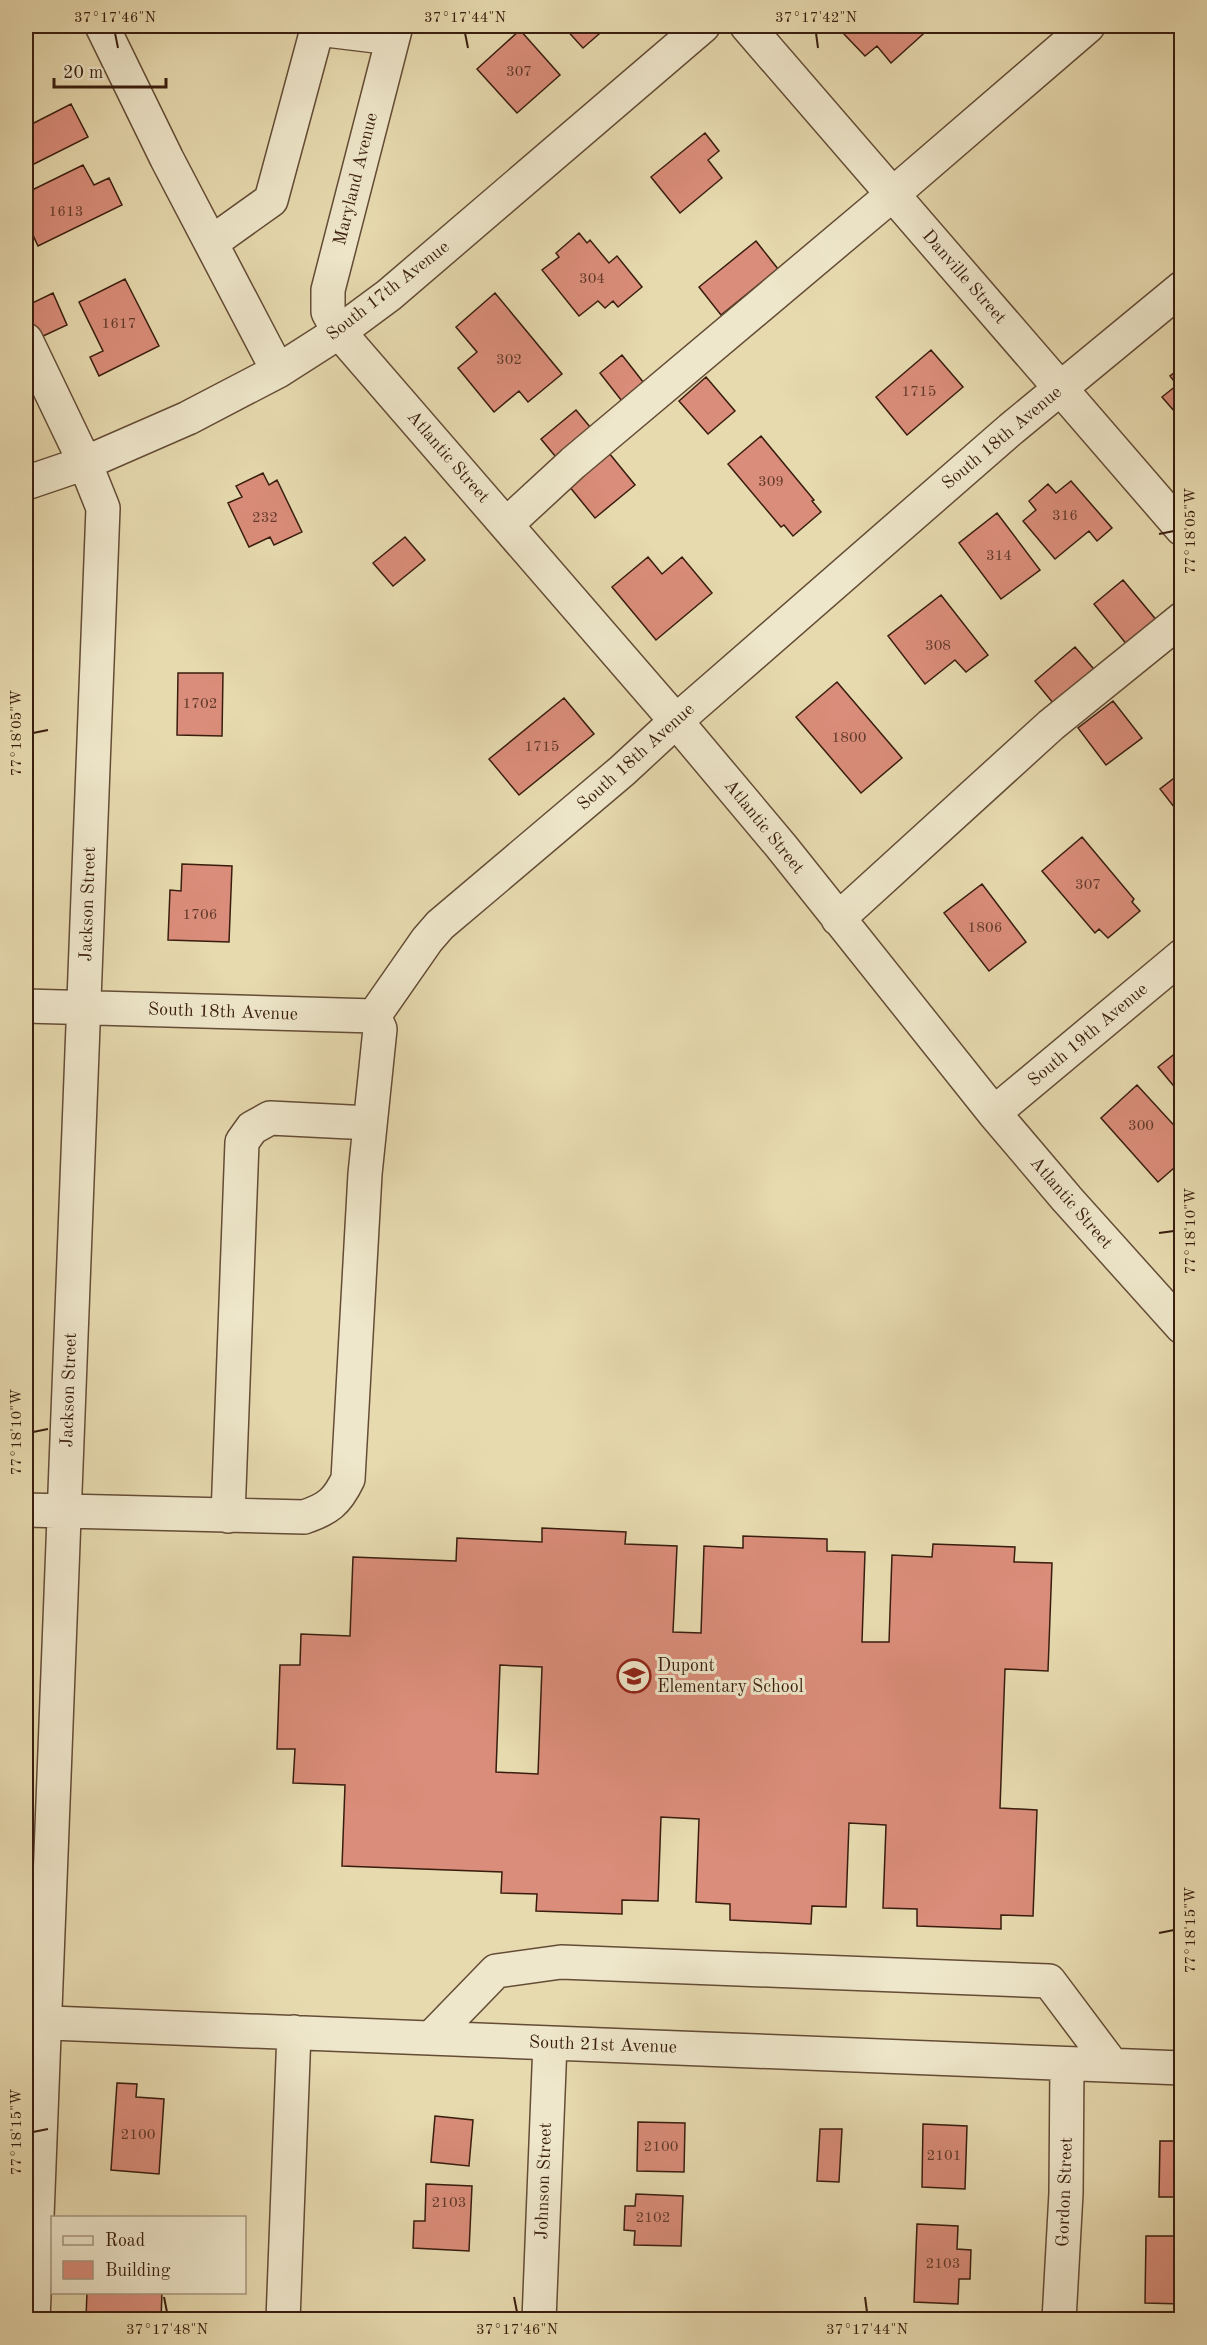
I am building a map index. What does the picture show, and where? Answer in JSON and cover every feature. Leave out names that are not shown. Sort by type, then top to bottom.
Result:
[{"type":"street","points":[[102,26],[167,159],[278,371]]},
{"type":"street","name":"South 17th Avenue","points":[[26,483],[85,464],[188,418],[278,371],[339,332],[389,295],[703,26]]},
{"type":"street","name":"Danville Street","points":[[747,26],[1182,529]]},
{"type":"street","points":[[507,524],[573,463],[893,194],[1088,26]]},
{"type":"street","points":[[211,243],[272,200],[318,27],[394,32]]},
{"type":"street","name":"Maryland Avenue","points":[[339,332],[328,312],[328,290],[394,32]]},
{"type":"street","name":"South 18th Avenue","points":[[26,1006],[374,1016],[440,925],[622,771],[1002,436],[1182,288]]},
{"type":"street","name":"Atlantic Street","points":[[339,332],[507,524],[781,846],[994,1113],[1067,1199],[1174,1306]]},
{"type":"street","name":"Jackson Street","points":[[26,340],[85,464],[103,508],[65,1512],[35,2022],[33,2319]]},
{"type":"street","points":[[838,919],[1051,725],[1182,619]]},
{"type":"street","name":"South 19th Avenue","points":[[994,1113],[1182,956]]},
{"type":"street","points":[[26,1510],[304,1517],[325,1510],[340,1495],[348,1479],[370,1123],[380,1029],[374,1016]]},
{"type":"street","points":[[228,1516],[242,1142],[252,1128],[270,1119],[370,1123]]},
{"type":"street","points":[[431,2038],[495,1971],[561,1962],[1049,1981],[1112,2065]]},
{"type":"street","name":"South 21st Avenue","points":[[35,2022],[1182,2068]]},
{"type":"street","points":[[283,2319],[294,2032]]},
{"type":"street","name":"Johnson Street","points":[[539,2319],[550,2043]]},
{"type":"street","name":"Gordon Street","points":[[1059,2319],[1066,2193],[1067,2064]]},
{"type":"building","points":[[563,26],[605,26],[607,27],[583,48]]},
{"type":"building","points":[[853,26],[932,26],[891,63],[877,46],[865,56],[844,34]]},
{"type":"building","points":[[520,30],[560,75],[517,113],[477,69]]},
{"type":"building","points":[[71,104],[88,137],[26,168],[26,127]]},
{"type":"building","points":[[705,133],[719,151],[708,160],[722,178],[680,213],[651,177]]},
{"type":"building","points":[[83,165],[94,185],[109,178],[122,205],[38,246],[26,220],[26,193]]},
{"type":"building","points":[[579,233],[587,243],[590,240],[609,263],[617,256],[642,287],[618,307],[613,301],[605,308],[598,301],[579,316],[542,270],[559,257],[556,253]]},
{"type":"building","points":[[756,241],[778,269],[721,315],[699,287]]},
{"type":"building","points":[[125,279],[159,346],[99,376],[90,357],[103,351],[79,302]]},
{"type":"building","points":[[53,293],[67,325],[39,338],[26,306]]},
{"type":"building","points":[[495,293],[562,374],[528,402],[519,391],[494,412],[458,368],[477,352],[456,327]]},
{"type":"building","points":[[931,350],[963,387],[907,435],[876,397]]},
{"type":"building","points":[[622,355],[647,387],[625,405],[600,373]]},
{"type":"building","points":[[1182,367],[1182,420],[1162,397],[1177,385],[1170,376]]},
{"type":"building","points":[[706,377],[735,411],[708,434],[679,401]]},
{"type":"building","points":[[576,410],[595,433],[560,462],[541,439]]},
{"type":"building","points":[[761,436],[814,500],[812,501],[821,512],[793,536],[784,525],[781,527],[728,464]]},
{"type":"building","points":[[609,453],[635,485],[595,518],[569,486]]},
{"type":"building","points":[[263,473],[269,485],[277,480],[302,532],[274,545],[270,537],[249,547],[228,503],[242,497],[236,486]]},
{"type":"building","points":[[1071,481],[1112,528],[1097,541],[1089,531],[1055,559],[1023,521],[1036,510],[1029,501],[1048,484],[1056,493]]},
{"type":"building","points":[[997,513],[1040,570],[1001,599],[959,543]]},
{"type":"building","points":[[405,537],[425,560],[393,586],[373,563]]},
{"type":"building","points":[[648,557],[662,574],[682,557],[712,593],[656,640],[612,587]]},
{"type":"building","points":[[1123,580],[1158,622],[1128,646],[1094,604]]},
{"type":"building","points":[[941,595],[988,655],[966,672],[955,660],[925,684],[888,636]]},
{"type":"building","points":[[1075,647],[1098,674],[1058,709],[1035,681]]},
{"type":"building","points":[[178,673],[223,673],[222,736],[177,735]]},
{"type":"building","points":[[837,682],[902,758],[861,793],[796,717]]},
{"type":"building","points":[[564,698],[594,734],[519,795],[489,759]]},
{"type":"building","points":[[1113,701],[1142,738],[1106,765],[1078,728]]},
{"type":"building","points":[[1182,772],[1182,817],[1160,789]]},
{"type":"building","points":[[26,821],[32,821],[31,869],[26,869]]},
{"type":"building","points":[[1082,837],[1134,899],[1132,902],[1140,911],[1108,938],[1099,929],[1095,933],[1042,871]]},
{"type":"building","points":[[182,864],[232,866],[229,942],[168,940],[170,890],[181,891]]},
{"type":"building","points":[[982,884],[1026,942],[989,971],[944,913]]},
{"type":"building","points":[[1182,1048],[1182,1096],[1158,1067]]},
{"type":"building","points":[[1137,1085],[1182,1134],[1182,1161],[1158,1182],[1101,1118]]},
{"type":"building","points":[[542,1528],[626,1532],[625,1544],[677,1546],[673,1632],[701,1633],[704,1546],[743,1548],[743,1536],[827,1539],[827,1551],[865,1552],[862,1642],[889,1642],[892,1555],[932,1557],[933,1544],[1015,1547],[1014,1562],[1052,1563],[1048,1671],[1005,1669],[1000,1808],[1037,1810],[1033,1916],[1001,1915],[1001,1929],[917,1926],[917,1909],[883,1908],[886,1825],[849,1823],[846,1907],[812,1906],[811,1924],[730,1920],[730,1904],[696,1902],[699,1819],[661,1817],[658,1901],[622,1900],[622,1914],[536,1911],[537,1894],[501,1893],[502,1872],[342,1866],[345,1785],[293,1783],[295,1749],[277,1749],[280,1665],[300,1665],[301,1634],[350,1636],[353,1557],[456,1561],[457,1538],[542,1542]],"holes":[[[500,1665],[542,1667],[538,1774],[496,1772]]]},
{"type":"building","points":[[117,2083],[137,2084],[136,2097],[164,2099],[159,2174],[111,2170]]},
{"type":"building","points":[[435,2116],[473,2120],[469,2166],[431,2162]]},
{"type":"building","points":[[638,2122],[685,2123],[684,2172],[637,2171]]},
{"type":"building","points":[[923,2124],[967,2126],[965,2189],[922,2187]]},
{"type":"building","points":[[820,2129],[842,2129],[839,2182],[817,2181]]},
{"type":"building","points":[[1160,2141],[1182,2141],[1182,2197],[1159,2197]]},
{"type":"building","points":[[426,2184],[472,2186],[469,2251],[413,2248],[414,2221],[425,2221]]},
{"type":"building","points":[[636,2194],[683,2196],[681,2246],[634,2245],[635,2231],[624,2230],[625,2206],[635,2206]]},
{"type":"building","points":[[917,2224],[958,2226],[957,2249],[971,2250],[970,2279],[959,2279],[958,2304],[914,2302]]},
{"type":"building","points":[[1146,2236],[1182,2236],[1182,2304],[1145,2303]]},
{"type":"building","points":[[87,2294],[162,2294],[161,2320],[86,2318]]},
{"type":"place","name":"Dupont Elementary School","points":[[634,1676]]}]
